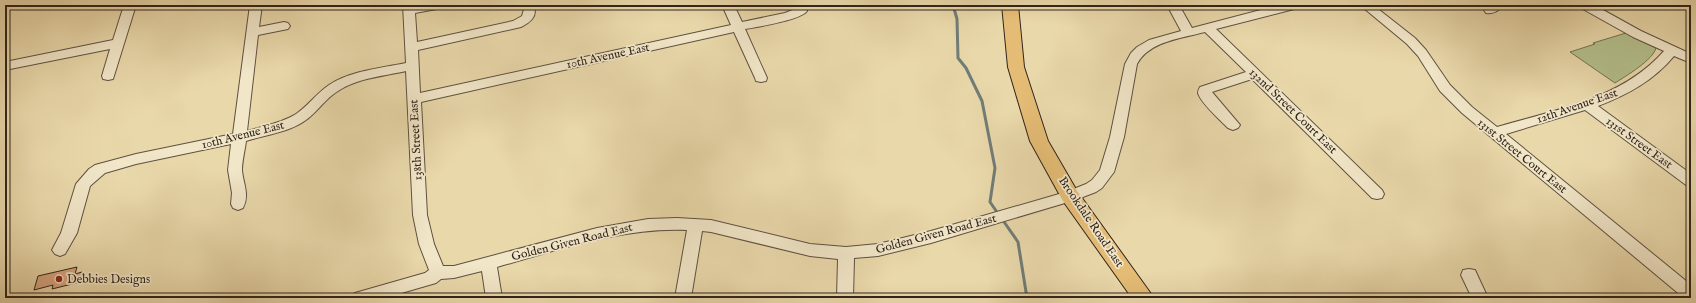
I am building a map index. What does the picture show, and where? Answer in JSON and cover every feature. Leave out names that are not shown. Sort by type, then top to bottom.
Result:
[{"type":"main road","name":"Brookdale Road East","points":[[1010,5],[1016,67],[1022,90],[1040,142],[1070,196],[1144,298]]},
{"type":"street","points":[[108,76],[130,5]]},
{"type":"street","points":[[238,204],[240,192],[235,170],[256,5]]},
{"type":"street","points":[[409,8],[438,5]]},
{"type":"street","points":[[728,5],[761,78]]},
{"type":"street","points":[[1173,5],[1188,33]]},
{"type":"street","name":"131st Street Court East","points":[[1366,5],[1411,41],[1422,53],[1448,93],[1494,133],[1691,294]]},
{"type":"street","points":[[1585,5],[1618,25],[1671,51],[1691,58]]},
{"type":"street","name":"Golden Given Road East","points":[[361,298],[430,278],[438,272],[454,272],[618,229],[648,225],[677,224],[711,226],[793,247],[846,253],[891,248],[1070,196],[1097,184],[1107,172],[1117,137],[1128,76],[1133,59],[1141,50],[1152,43],[1286,6]]},
{"type":"street","name":"138th Street East","points":[[409,8],[420,215],[433,264],[438,272]]},
{"type":"street","name":"10th Avenue East","points":[[414,99],[738,28],[801,8]]},
{"type":"street","points":[[411,47],[517,24],[528,18],[530,15],[529,9]]},
{"type":"street","points":[[253,32],[284,26]]},
{"type":"street","name":"132nd Street Court East","points":[[1208,28],[1378,194]]},
{"type":"street","points":[[5,66],[118,43]]},
{"type":"street","name":"12th Avenue East","points":[[1494,133],[1587,105],[1618,93],[1631,86],[1655,69],[1671,51]]},
{"type":"street","name":"10th Avenue East","points":[[60,250],[69,233],[80,192],[88,178],[94,173],[108,166],[270,130],[294,121],[309,111],[333,88],[347,81],[412,66]]},
{"type":"street","points":[[1233,125],[1207,97],[1205,90],[1254,74]]},
{"type":"street","name":"131st Street East","points":[[1587,105],[1691,181]]},
{"type":"street","points":[[683,298],[695,225]]},
{"type":"street","points":[[845,298],[846,253]]},
{"type":"street","points":[[489,263],[494,298]]},
{"type":"street","points":[[1469,275],[1480,298]]},
{"type":"green space","points":[[1626,33],[1656,48],[1654,53],[1645,63],[1615,83],[1570,52],[1595,44],[1593,43]]},
{"type":"building","name":"Debbies Designs","points":[[77,267],[75,274],[82,272],[80,282],[52,289],[53,285],[34,290],[38,276]]},
{"type":"waterway","points":[[953,5],[957,19],[958,58],[966,68],[982,101],[995,168],[990,202],[999,215]]},
{"type":"waterway","points":[[1002,219],[1018,242],[1027,298]]},
{"type":"place","name":"Debbies Designs","points":[[59,279]]}]
